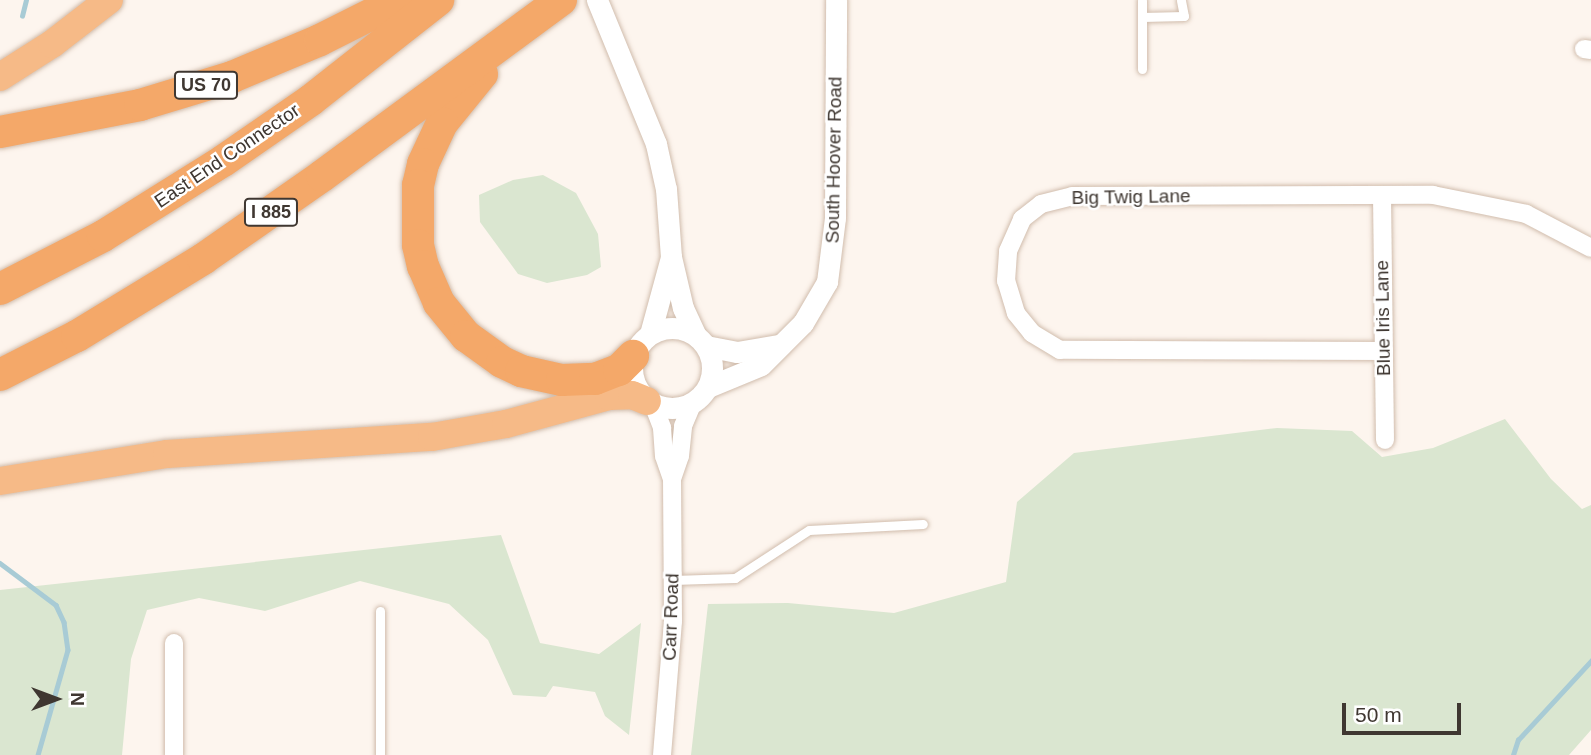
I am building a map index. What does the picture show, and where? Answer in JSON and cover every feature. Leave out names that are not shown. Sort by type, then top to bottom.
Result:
[{"type":"highway","points":[[0,77],[52,44],[109,0]]},
{"type":"highway","name":"US 70","points":[[0,132],[140,105],[220,80],[320,40],[400,0]]},
{"type":"highway","name":"East End Connector","points":[[0,289],[103,236],[223,161],[311,100],[438,0]]},
{"type":"highway","name":"I 885","points":[[0,375],[77,336],[203,259],[561,0]]},
{"type":"highway","points":[[527,27],[466,91],[431,144],[423,164],[416,205],[418,245],[423,266],[439,303],[466,336],[502,362],[521,371],[562,380],[595,379],[619,370],[641,345]]},
{"type":"highway","points":[[0,481],[167,454],[432,437],[506,424],[608,396],[632,395],[650,402]]},
{"type":"street","points":[[597,0],[656,144],[666,189],[671,257],[683,309],[712,366],[700,395],[673,409],[650,402],[632,377],[671,257]]},
{"type":"street","name":"South Hoover Road","points":[[700,395],[761,365],[813,310],[830,265],[836,185],[836,0]]},
{"type":"street","name":"Blue Iris Lane","points":[[1382,195],[1385,440]]},
{"type":"street","name":"Big Twig Lane","points":[[1384,351],[1060,350],[1032,333],[1016,313],[1006,281],[1008,251],[1022,219],[1041,204],[1072,196],[1433,195],[1526,214],[1591,248]]},
{"type":"street","points":[[641,345],[663,328],[677,328],[701,341],[737,352],[779,345]]},
{"type":"street","name":"Carr Road","points":[[672,479],[680,456],[683,426],[700,395]]},
{"type":"street","name":"Carr Road","points":[[650,402],[662,428],[664,456],[672,479],[673,580],[662,755]]},
{"type":"street","points":[[174,643],[174,755]]},
{"type":"lane","points":[[1142,0],[1142,69]]},
{"type":"lane","points":[[1142,16],[1184,16],[1181,0]]},
{"type":"lane","points":[[673,580],[735,579],[809,530],[923,524]]},
{"type":"lane","points":[[380,611],[380,755]]},
{"type":"green space","points":[[543,175],[576,193],[598,234],[601,267],[587,275],[547,283],[518,274],[480,222],[479,195],[513,180]]},
{"type":"green space","points":[[1505,419],[1551,479],[1582,509],[1591,505],[1591,730],[1569,755],[691,755],[708,604],[788,603],[894,613],[1006,582],[1017,502],[1074,453],[1277,428],[1352,431],[1382,457],[1433,448]]},
{"type":"green space","points":[[501,535],[540,643],[599,654],[641,623],[629,735],[605,716],[595,692],[553,686],[546,697],[513,695],[488,640],[449,604],[360,581],[265,611],[199,598],[147,610],[131,659],[122,755],[0,755],[0,590]]},
{"type":"waterway","points":[[22,16],[26,0]]},
{"type":"waterway","points":[[0,563],[56,605],[64,622],[68,650],[38,755]]},
{"type":"waterway","points":[[1513,755],[1518,740],[1591,661]]}]
